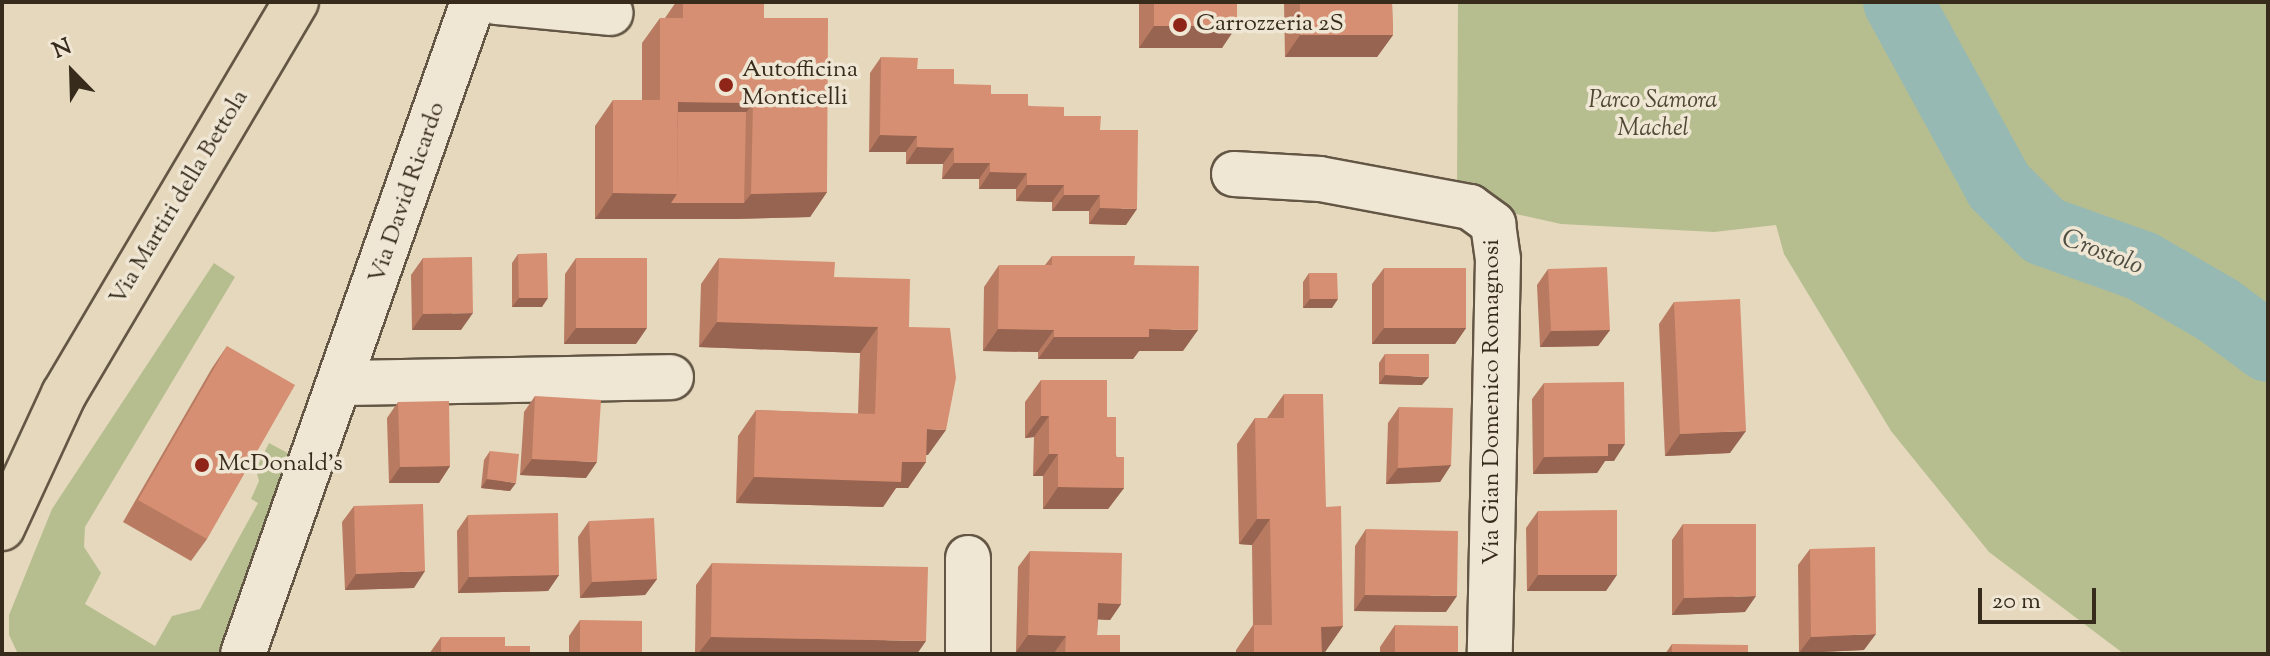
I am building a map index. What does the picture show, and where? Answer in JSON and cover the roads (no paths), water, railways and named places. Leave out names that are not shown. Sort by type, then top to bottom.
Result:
[{"type":"main road","name":"Via Martiri della Bettola","points":[[2,528],[64,394],[296,2]]},
{"type":"main road","name":"Via Martiri della Bettola","points":[[2,471],[64,394]]},
{"type":"street","name":"Via David Ricardo","points":[[243,654],[473,2]]},
{"type":"street","points":[[496,2],[610,13]]},
{"type":"street","name":"Via Gian Domenico Romagnosi","points":[[1234,174],[1320,179],[1470,207],[1493,224],[1498,259],[1490,654]]},
{"type":"street","points":[[341,383],[671,377]]},
{"type":"street","points":[[968,558],[968,654]]},
{"type":"waterway","name":"Crostolo","points":[[1898,2],[1999,186],[2044,231],[2142,266],[2218,310],[2268,347]]},
{"type":"place","name":"Carrozzeria 2S","points":[[1180,25]]},
{"type":"place","name":"Autofficina Monticelli","points":[[726,85]]},
{"type":"place","name":"McDonald's","points":[[202,465]]},
{"type":"park label","name":"Parco Samora Machel","points":[[1653,116]]}]
